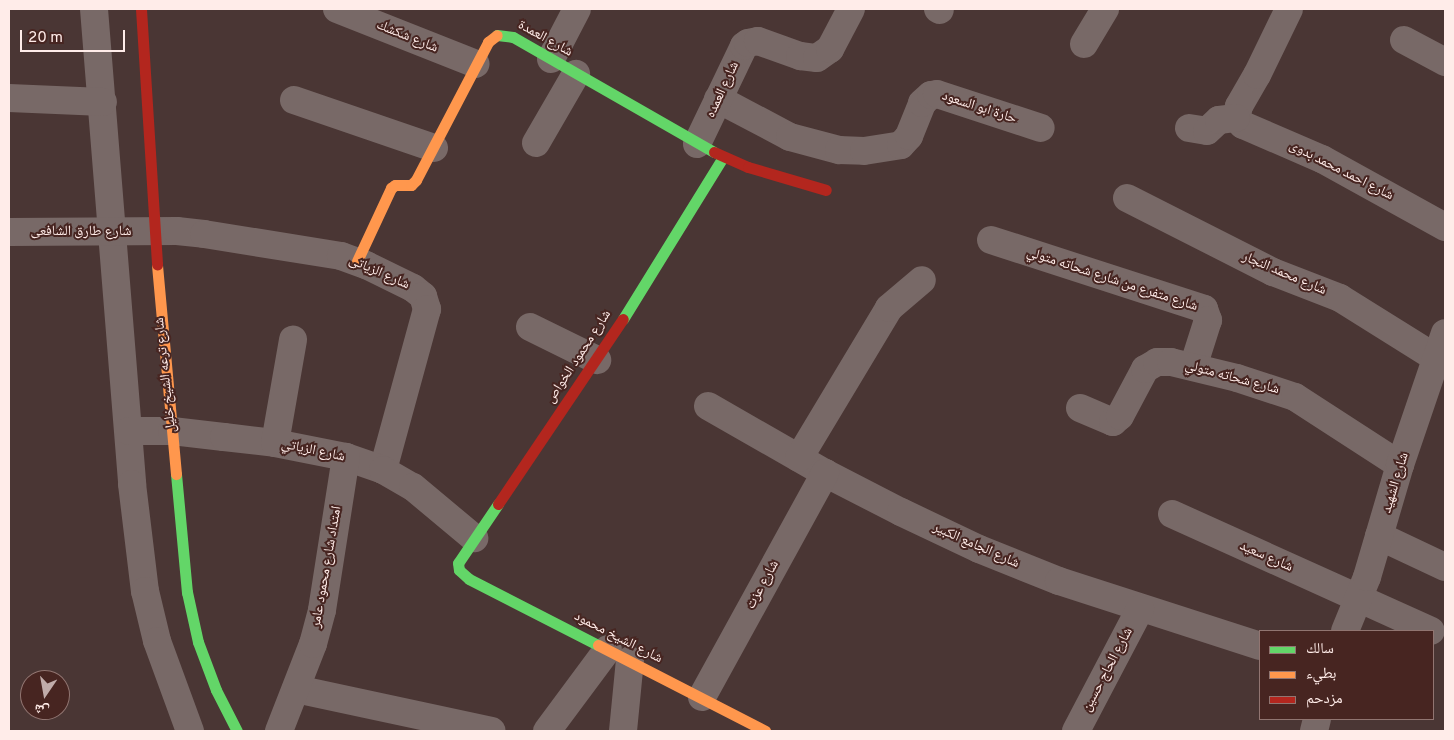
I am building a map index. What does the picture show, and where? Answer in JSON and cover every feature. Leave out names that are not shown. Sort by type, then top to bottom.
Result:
[{"type":"street","points":[[94,9],[132,484],[145,591],[157,641],[190,731]]},
{"type":"street","name":"شارع ترعه الشيخ خليل","points":[[141,9],[154,231],[189,600],[198,642],[216,690],[237,731]]},
{"type":"street","name":"شارع شكشك","points":[[337,9],[476,64]]},
{"type":"street","points":[[551,59],[577,9]]},
{"type":"street","name":"شارع العمده","points":[[697,144],[741,51],[748,43],[753,41],[763,42],[808,58],[816,58],[830,49],[851,9]]},
{"type":"street","points":[[1084,44],[1105,9]]},
{"type":"street","points":[[1189,128],[1207,131],[1219,120],[1236,118],[1239,106],[1257,75],[1289,9]]},
{"type":"street","name":"شارع العمدة","points":[[358,262],[390,188],[395,185],[407,186],[414,183],[434,148],[476,64],[491,38],[499,34],[509,35],[722,157],[776,176],[826,190]]},
{"type":"street","points":[[1404,40],[1445,62]]},
{"type":"street","points":[[536,143],[576,74]]},
{"type":"street","name":"حارة ابو السعود","points":[[718,99],[790,138],[839,150],[864,151],[901,144],[910,136],[922,103],[931,95],[937,94],[1041,128]]},
{"type":"street","points":[[9,98],[102,102]]},
{"type":"street","points":[[294,100],[434,148]]},
{"type":"street","name":"شارع احمد محمد بدوى","points":[[1236,118],[1243,125],[1322,159],[1445,226]]},
{"type":"street","name":"شارع محمود الخواص","points":[[459,570],[458,563],[461,556],[596,360],[722,157]]},
{"type":"street","name":"شارع محمد النجار","points":[[1127,198],[1273,272],[1340,298],[1436,358]]},
{"type":"street","name":"شارع طارق الشافعى","points":[[10,237],[154,231]]},
{"type":"street","name":"شارع الزياتى","points":[[154,231],[204,234],[323,252],[358,262],[413,288],[423,296],[426,302],[425,315],[383,470]]},
{"type":"street","name":"شارع متفرع من شارع شحاته متولي","points":[[990,240],[1204,309],[1208,320],[1193,367]]},
{"type":"street","points":[[799,458],[889,308],[922,280]]},
{"type":"street","points":[[530,327],[596,360]]},
{"type":"street","name":"شارع الشهيد","points":[[1345,630],[1359,600],[1400,465],[1445,333]]},
{"type":"street","points":[[275,443],[294,340]]},
{"type":"street","name":"شارع شحاته متولي","points":[[1080,408],[1113,422],[1120,416],[1141,375],[1151,364],[1164,361],[1276,389],[1295,397],[1400,465]]},
{"type":"street","name":"شارع الجامع الكبير","points":[[708,406],[824,473],[979,549],[1059,581],[1140,609],[1259,646]]},
{"type":"street","name":"شارع الزياتي","points":[[129,431],[172,431],[275,443],[346,457],[383,470],[413,487],[474,538]]},
{"type":"street","name":"امتداد شارع محمود عامر","points":[[279,731],[313,644],[322,610],[346,457]]},
{"type":"street","name":"شارع عزت","points":[[702,697],[824,473]]},
{"type":"street","name":"شارع سعيد","points":[[1172,514],[1427,630]]},
{"type":"street","points":[[1380,536],[1445,567]]},
{"type":"street","name":"شارع الشيخ محمود","points":[[459,570],[469,579],[765,731]]},
{"type":"street","name":"شارع الحاج حسين","points":[[1076,731],[1140,609]]},
{"type":"street","points":[[548,731],[619,655]]},
{"type":"street","points":[[619,655],[623,731]]},
{"type":"street","points":[[296,689],[492,731]]},
{"type":"traffic: fast","points":[[497,35],[513,37],[714,152]]},
{"type":"traffic: fast","points":[[623,319],[723,157]]},
{"type":"traffic: fast","points":[[176,474],[187,592],[198,642],[216,690],[237,731]]},
{"type":"traffic: fast","points":[[498,504],[458,563],[459,570],[469,579],[598,645]]},
{"type":"traffic: slow","points":[[357,261],[391,188],[395,185],[411,185],[416,180],[488,42],[497,35]]},
{"type":"traffic: slow","points":[[157,265],[176,474]]},
{"type":"traffic: slow","points":[[598,645],[765,731]]},
{"type":"traffic: jam","points":[[141,9],[157,265]]},
{"type":"traffic: jam","points":[[714,152],[748,167],[826,190]]},
{"type":"traffic: jam","points":[[498,504],[623,319]]}]
